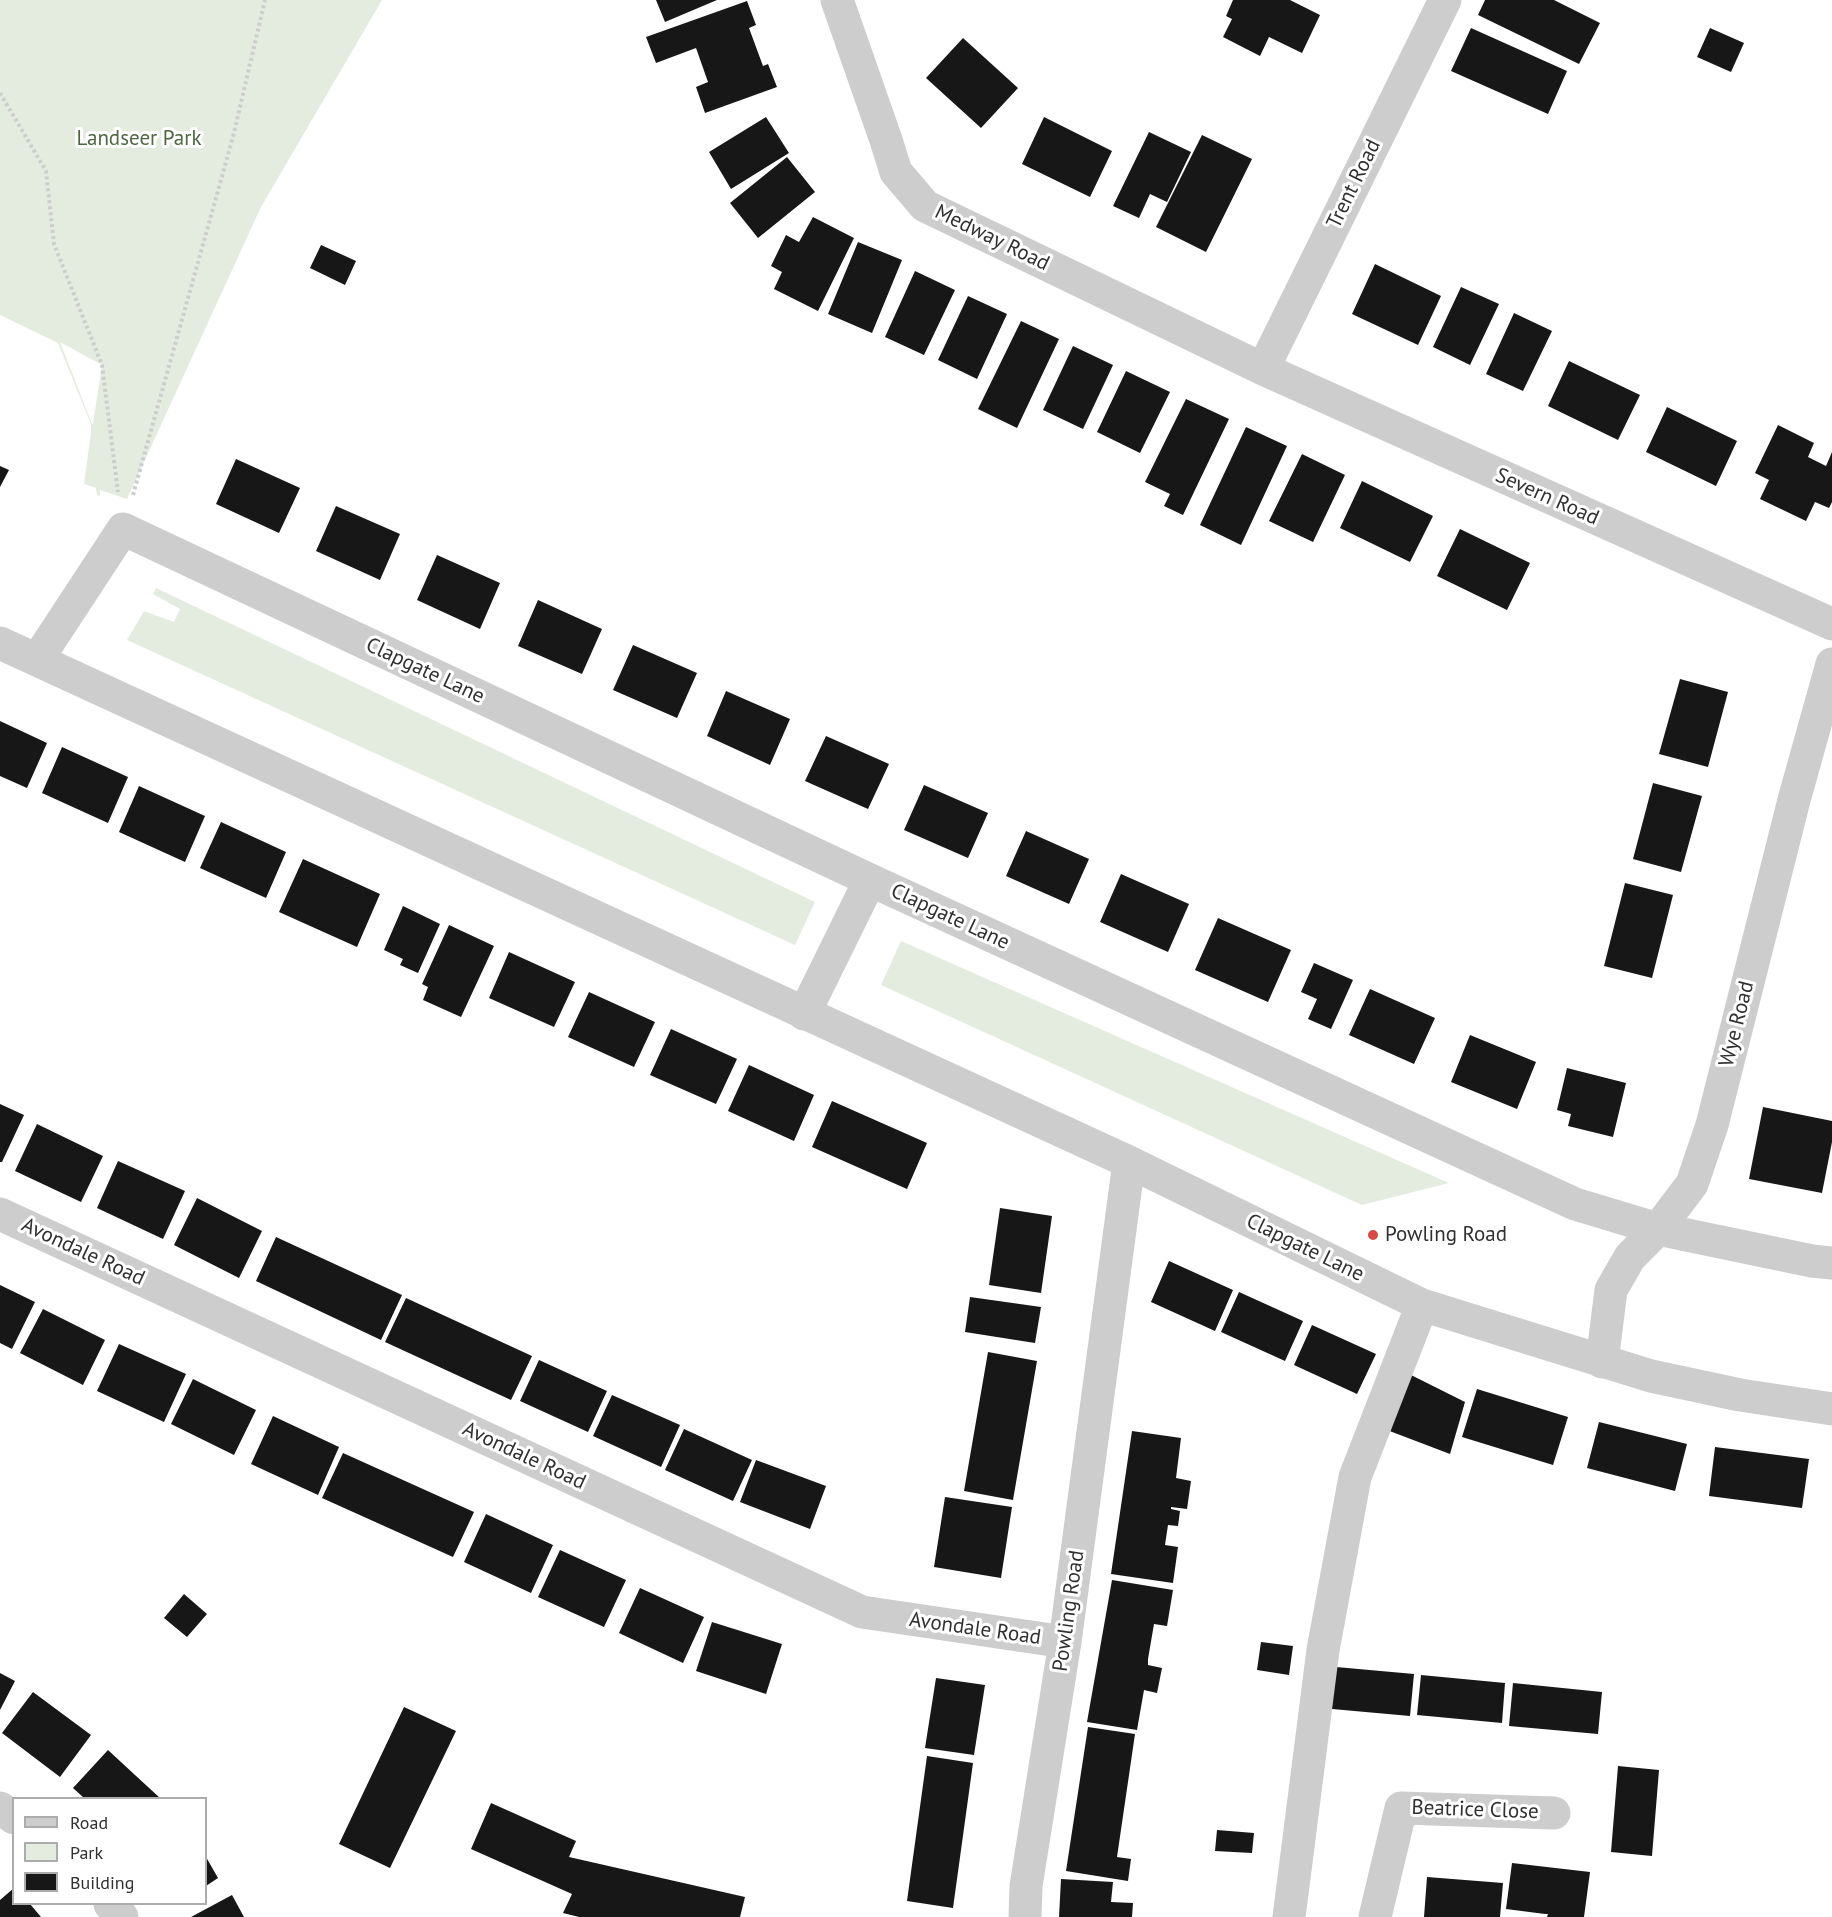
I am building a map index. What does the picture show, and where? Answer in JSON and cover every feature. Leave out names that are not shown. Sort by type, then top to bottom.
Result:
[{"type":"street","name":"Medway Road","points":[[837,0],[896,172],[925,206],[1263,369]]},
{"type":"street","name":"Trent Road","points":[[1263,369],[1445,0]]},
{"type":"street","name":"Severn Road","points":[[1263,369],[1832,624]]},
{"type":"street","points":[[37,660],[123,529]]},
{"type":"street","name":"Clapgate Lane","points":[[123,529],[870,880],[1575,1204],[1658,1229],[1812,1261],[1832,1263]]},
{"type":"street","name":"Clapgate Lane","points":[[0,643],[1129,1162],[1422,1305],[1651,1376],[1832,1409]]},
{"type":"street","name":"Wye Road","points":[[1602,1362],[1611,1290],[1630,1257],[1658,1229],[1692,1184],[1712,1125],[1794,800],[1832,664]]},
{"type":"street","name":"Clapgate Lane","points":[[804,1014],[870,880]]},
{"type":"street","name":"Powling Road","points":[[1025,1917],[1026,1886],[1065,1642],[1129,1162]]},
{"type":"street","name":"Avondale Road","points":[[0,1214],[862,1612],[1065,1642]]},
{"type":"street","points":[[1289,1917],[1323,1650],[1355,1477],[1422,1305]]},
{"type":"street","name":"Beatrice Close","points":[[1375,1917],[1401,1808],[1554,1813]]},
{"type":"street","points":[[111,1905],[122,1917]]},
{"type":"path","points":[[123,529],[233,137],[265,0]]},
{"type":"path","points":[[0,93],[46,171],[54,244],[102,365],[123,529]]},
{"type":"green space","name":"Landseer Park","points":[[0,0],[382,0],[261,207],[127,499],[100,490],[100,496],[97,495],[96,488],[84,484],[91,424],[58,343],[0,315]],"holes":[[[60,342],[102,365],[93,424],[92,424]]]},
{"type":"green space","points":[[156,588],[815,902],[795,945],[127,640],[144,611],[174,622],[180,609],[153,594]]},
{"type":"green space","points":[[901,941],[1449,1183],[1362,1205],[881,985]]},
{"type":"building","points":[[656,0],[717,0],[665,22]]},
{"type":"building","points":[[1233,0],[1290,0],[1320,15],[1302,53],[1269,37],[1260,56],[1223,37],[1232,19],[1226,16]]},
{"type":"building","points":[[1485,0],[1554,0],[1600,23],[1579,64],[1478,15]]},
{"type":"building","points":[[747,1],[756,25],[749,28],[763,66],[768,64],[777,87],[705,113],[696,87],[708,82],[696,48],[656,63],[646,37]]},
{"type":"building","points":[[1471,28],[1567,71],[1548,114],[1451,71]]},
{"type":"building","points":[[1710,28],[1744,43],[1731,72],[1697,57]]},
{"type":"building","points":[[963,38],[1018,88],[981,128],[926,78]]},
{"type":"building","points":[[766,117],[789,153],[731,189],[709,152]]},
{"type":"building","points":[[1044,117],[1112,151],[1090,197],[1022,164]]},
{"type":"building","points":[[1149,132],[1191,152],[1167,202],[1150,194],[1139,218],[1113,206]]},
{"type":"building","points":[[1202,135],[1252,159],[1206,252],[1156,227]]},
{"type":"building","points":[[787,157],[815,192],[758,238],[730,203]]},
{"type":"building","points":[[813,217],[854,238],[818,311],[774,289],[782,272],[771,266],[786,235],[799,242]]},
{"type":"building","points":[[858,242],[902,260],[872,333],[828,314]]},
{"type":"building","points":[[321,245],[356,261],[345,285],[310,268]]},
{"type":"building","points":[[1375,264],[1441,296],[1418,345],[1352,314]]},
{"type":"building","points":[[915,271],[955,290],[924,355],[885,337]]},
{"type":"building","points":[[1461,287],[1499,304],[1470,365],[1433,347]]},
{"type":"building","points":[[968,296],[1007,314],[977,379],[938,360]]},
{"type":"building","points":[[1514,313],[1552,331],[1523,391],[1486,374]]},
{"type":"building","points":[[1021,321],[1059,339],[1017,428],[978,409]]},
{"type":"building","points":[[1073,346],[1113,365],[1083,429],[1043,410]]},
{"type":"building","points":[[1569,361],[1640,395],[1618,440],[1548,406]]},
{"type":"building","points":[[1126,371],[1170,392],[1140,453],[1097,432]]},
{"type":"building","points":[[1186,399],[1229,419],[1183,515],[1164,506],[1170,494],[1145,482]]},
{"type":"building","points":[[1667,407],[1737,441],[1716,486],[1646,452]]},
{"type":"building","points":[[1778,425],[1814,443],[1808,457],[1826,466],[1832,452],[1832,502],[1829,508],[1815,502],[1806,521],[1760,499],[1769,480],[1755,473]]},
{"type":"building","points":[[1246,427],[1287,446],[1241,545],[1200,525]]},
{"type":"building","points":[[1302,454],[1345,475],[1313,542],[1269,521]]},
{"type":"building","points":[[236,459],[300,488],[279,533],[216,504]]},
{"type":"building","points":[[0,466],[9,470],[0,487]]},
{"type":"building","points":[[1362,481],[1433,516],[1410,562],[1340,528]]},
{"type":"building","points":[[336,506],[400,534],[380,580],[316,551]]},
{"type":"building","points":[[1460,529],[1530,563],[1507,610],[1437,576]]},
{"type":"building","points":[[437,555],[500,583],[480,629],[417,600]]},
{"type":"building","points":[[538,600],[602,629],[582,674],[518,646]]},
{"type":"building","points":[[633,645],[697,673],[677,718],[613,690]]},
{"type":"building","points":[[1680,679],[1728,692],[1708,767],[1659,754]]},
{"type":"building","points":[[726,691],[790,719],[770,765],[707,736]]},
{"type":"building","points":[[0,721],[47,743],[27,788],[0,776]]},
{"type":"building","points":[[826,736],[889,764],[868,809],[805,781]]},
{"type":"building","points":[[62,747],[128,777],[108,823],[42,793]]},
{"type":"building","points":[[1653,783],[1702,796],[1681,872],[1633,859]]},
{"type":"building","points":[[924,785],[988,813],[968,858],[904,830]]},
{"type":"building","points":[[139,786],[205,816],[185,862],[119,832]]},
{"type":"building","points":[[221,822],[286,852],[266,898],[200,868]]},
{"type":"building","points":[[1026,831],[1089,859],[1069,904],[1006,876]]},
{"type":"building","points":[[303,859],[380,894],[357,947],[279,912]]},
{"type":"building","points":[[1121,874],[1189,904],[1168,952],[1100,922]]},
{"type":"building","points":[[1625,883],[1673,895],[1652,978],[1604,966]]},
{"type":"building","points":[[403,906],[440,924],[418,973],[400,965],[403,959],[384,950]]},
{"type":"building","points":[[1218,918],[1291,950],[1268,1002],[1195,970]]},
{"type":"building","points":[[449,925],[494,946],[461,1017],[423,1000],[428,987],[422,984]]},
{"type":"building","points":[[509,952],[575,982],[554,1027],[489,998]]},
{"type":"building","points":[[1314,963],[1353,980],[1331,1029],[1308,1019],[1317,999],[1301,992]]},
{"type":"building","points":[[1370,989],[1435,1018],[1414,1064],[1349,1035]]},
{"type":"building","points":[[589,992],[655,1022],[634,1067],[568,1037]]},
{"type":"building","points":[[671,1029],[737,1059],[716,1104],[650,1075]]},
{"type":"building","points":[[1470,1035],[1536,1062],[1517,1109],[1451,1082]]},
{"type":"building","points":[[749,1065],[814,1095],[794,1141],[728,1111]]},
{"type":"building","points":[[1567,1068],[1626,1083],[1613,1137],[1568,1126],[1571,1114],[1557,1110]]},
{"type":"building","points":[[832,1101],[927,1143],[907,1189],[812,1147]]},
{"type":"building","points":[[0,1104],[24,1115],[2,1162],[0,1162]]},
{"type":"building","points":[[1763,1107],[1832,1121],[1832,1142],[1822,1193],[1749,1179]]},
{"type":"building","points":[[37,1124],[103,1156],[81,1202],[15,1171]]},
{"type":"building","points":[[118,1161],[185,1191],[163,1239],[97,1208]]},
{"type":"building","points":[[197,1198],[262,1231],[239,1278],[174,1245]]},
{"type":"building","points":[[1000,1208],[1052,1216],[1041,1293],[989,1285]]},
{"type":"building","points":[[276,1237],[402,1295],[381,1340],[256,1281]]},
{"type":"building","points":[[1169,1261],[1233,1290],[1215,1331],[1151,1302]]},
{"type":"building","points":[[0,1285],[35,1302],[12,1349],[0,1343]]},
{"type":"building","points":[[1239,1292],[1303,1321],[1285,1361],[1221,1332]]},
{"type":"building","points":[[970,1297],[1041,1307],[1035,1343],[965,1332]]},
{"type":"building","points":[[406,1298],[532,1356],[511,1400],[385,1342]]},
{"type":"building","points":[[43,1309],[105,1340],[83,1385],[20,1353]]},
{"type":"building","points":[[1312,1325],[1376,1354],[1357,1394],[1294,1365]]},
{"type":"building","points":[[119,1344],[186,1374],[164,1422],[97,1391]]},
{"type":"building","points":[[988,1352],[1037,1361],[1013,1500],[964,1491]]},
{"type":"building","points":[[539,1360],[607,1391],[588,1432],[520,1401]]},
{"type":"building","points":[[1411,1375],[1465,1402],[1450,1454],[1387,1430]]},
{"type":"building","points":[[193,1379],[256,1410],[234,1455],[171,1424]]},
{"type":"building","points":[[1477,1389],[1568,1417],[1553,1465],[1462,1437]]},
{"type":"building","points":[[612,1395],[680,1425],[661,1467],[593,1436]]},
{"type":"building","points":[[273,1416],[339,1447],[318,1495],[251,1464]]},
{"type":"building","points":[[1599,1422],[1687,1444],[1675,1491],[1587,1468]]},
{"type":"building","points":[[684,1429],[752,1460],[733,1501],[665,1470]]},
{"type":"building","points":[[1132,1431],[1181,1438],[1176,1478],[1191,1481],[1187,1509],[1171,1507],[1171,1509],[1180,1511],[1178,1526],[1168,1525],[1165,1545],[1178,1547],[1173,1583],[1111,1574]]},
{"type":"building","points":[[1715,1447],[1809,1459],[1802,1508],[1709,1496]]},
{"type":"building","points":[[343,1453],[474,1512],[453,1557],[322,1498]]},
{"type":"building","points":[[756,1460],[826,1486],[810,1529],[740,1502]]},
{"type":"building","points":[[945,1497],[1012,1507],[1001,1578],[934,1567]]},
{"type":"building","points":[[486,1514],[553,1545],[531,1593],[464,1562]]},
{"type":"building","points":[[560,1550],[626,1580],[604,1627],[538,1597]]},
{"type":"building","points":[[1112,1580],[1173,1590],[1167,1626],[1154,1624],[1148,1659],[1148,1665],[1162,1668],[1157,1693],[1144,1690],[1137,1730],[1087,1722]]},
{"type":"building","points":[[640,1588],[704,1617],[683,1663],[619,1633]]},
{"type":"building","points":[[184,1594],[207,1614],[187,1637],[164,1618]]},
{"type":"building","points":[[712,1622],[782,1644],[766,1694],[696,1671]]},
{"type":"building","points":[[1261,1642],[1293,1646],[1289,1675],[1257,1670]]},
{"type":"building","points":[[1325,1666],[1414,1674],[1410,1716],[1321,1708]]},
{"type":"building","points":[[0,1673],[15,1681],[0,1710]]},
{"type":"building","points":[[1421,1675],[1505,1683],[1502,1723],[1417,1715]]},
{"type":"building","points":[[936,1678],[985,1685],[974,1755],[925,1748]]},
{"type":"building","points":[[1513,1683],[1602,1692],[1598,1734],[1509,1726]]},
{"type":"building","points":[[33,1692],[91,1735],[60,1777],[2,1733]]},
{"type":"building","points":[[404,1707],[456,1731],[390,1868],[339,1844]]},
{"type":"building","points":[[1088,1727],[1135,1734],[1117,1857],[1131,1859],[1128,1881],[1066,1871]]},
{"type":"building","points":[[108,1750],[159,1797],[83,1797],[73,1788]]},
{"type":"building","points":[[927,1756],[973,1763],[953,1908],[907,1901]]},
{"type":"building","points":[[1618,1766],[1659,1770],[1652,1856],[1611,1852]]},
{"type":"building","points":[[491,1803],[576,1841],[569,1857],[745,1897],[740,1917],[579,1917],[563,1913],[572,1894],[471,1849]]},
{"type":"building","points":[[1217,1830],[1254,1833],[1252,1853],[1215,1851]]},
{"type":"building","points":[[207,1859],[218,1878],[207,1885]]},
{"type":"building","points":[[1512,1863],[1590,1872],[1584,1917],[1547,1917],[1548,1914],[1506,1909]]},
{"type":"building","points":[[1427,1877],[1503,1883],[1500,1917],[1424,1917]]},
{"type":"building","points":[[1061,1879],[1113,1882],[1111,1902],[1133,1903],[1132,1917],[1059,1917]]},
{"type":"building","points":[[12,1890],[12,1905],[31,1905],[41,1917],[0,1917],[0,1900]]},
{"type":"building","points":[[232,1895],[244,1917],[191,1917]]},
{"type":"place","name":"Powling Road","points":[[1373,1235]]}]
